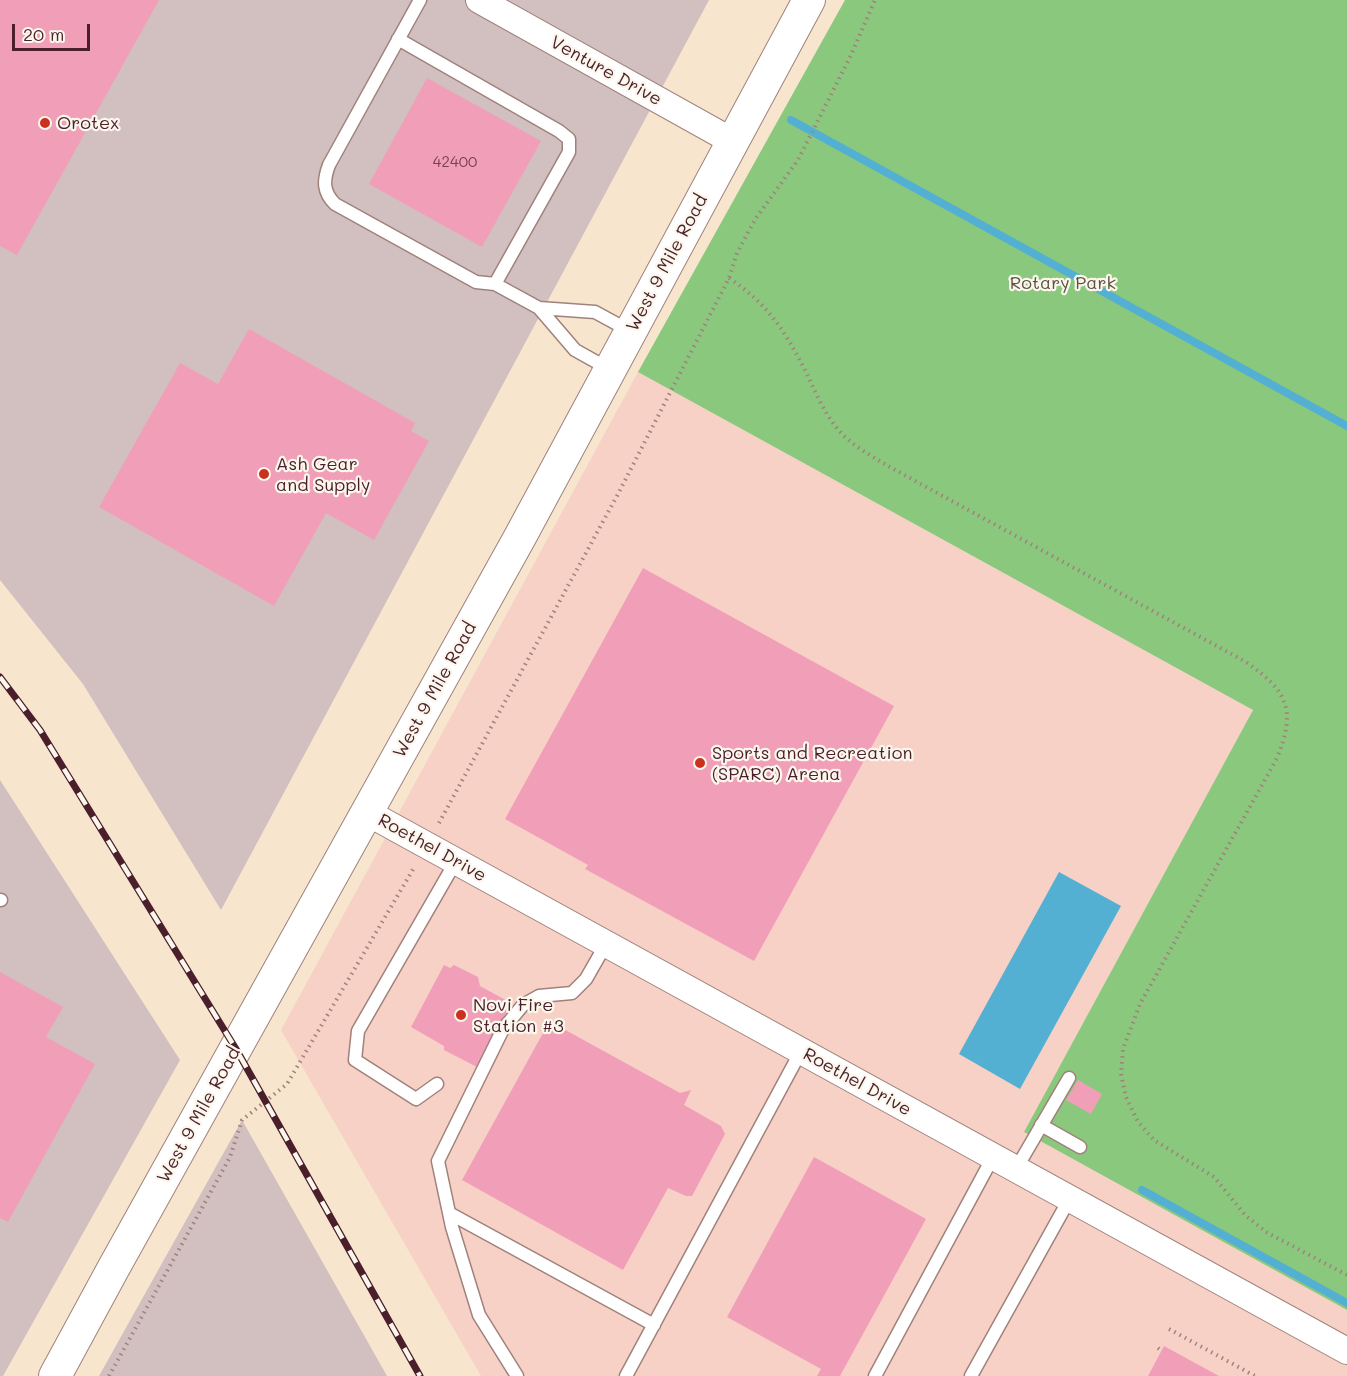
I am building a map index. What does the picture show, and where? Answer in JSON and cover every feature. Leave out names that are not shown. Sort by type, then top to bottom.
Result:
[{"type":"street","name":"Venture Drive","points":[[479,0],[732,141]]},
{"type":"street","name":"West 9 Mile Road","points":[[55,1376],[368,813],[610,370],[808,0]]},
{"type":"street","name":"Roethel Drive","points":[[368,813],[1347,1351]]},
{"type":"lane","points":[[420,0],[329,165],[324,185],[328,197],[335,204],[476,282],[495,284],[538,308],[575,350],[610,370]]},
{"type":"lane","points":[[398,39],[559,131],[569,139],[569,152],[495,284]]},
{"type":"lane","points":[[538,308],[595,312],[630,331]]},
{"type":"lane","points":[[436,1084],[416,1099],[355,1060],[358,1031],[456,861]]},
{"type":"lane","points":[[517,1376],[480,1315],[449,1213],[438,1161],[503,1029],[523,1005],[539,996],[572,993],[586,979],[606,944]]},
{"type":"lane","points":[[626,1376],[801,1051]]},
{"type":"lane","points":[[1016,1169],[1069,1078]]},
{"type":"lane","points":[[1041,1125],[1080,1147]]},
{"type":"lane","points":[[875,1376],[993,1157]]},
{"type":"lane","points":[[971,1376],[1070,1198]]},
{"type":"lane","points":[[449,1213],[654,1325]]},
{"type":"path","points":[[109,1376],[230,1157],[242,1120],[286,1084],[427,845],[610,509],[729,278],[737,253],[756,218],[798,160],[851,55],[875,0]]},
{"type":"path","points":[[729,278],[746,289],[768,310],[787,337],[836,428],[861,449],[888,466],[1246,662],[1261,673],[1282,696],[1287,714],[1287,734],[1277,758],[1140,1004],[1123,1048],[1121,1074],[1130,1106],[1138,1122],[1154,1140],[1214,1177],[1246,1216],[1266,1232],[1347,1275]]},
{"type":"path","points":[[1169,1329],[1255,1376]]},
{"type":"shaded area","points":[[0,0],[709,0],[221,910],[83,684],[0,580]]},
{"type":"shaded area","points":[[638,372],[1253,710],[1024,1132],[1347,1310],[1347,1376],[481,1376],[281,1030]]},
{"type":"shaded area","points":[[0,780],[180,1060],[3,1376],[0,1376]]},
{"type":"shaded area","points":[[242,1120],[387,1376],[99,1376]]},
{"type":"green space","name":"Rotary Park","points":[[845,0],[1347,0],[1347,1310],[1024,1132],[1253,710],[638,372]]},
{"type":"water","points":[[1059,872],[1121,906],[1020,1089],[959,1054]]},
{"type":"building","name":"Orotex","points":[[0,0],[159,0],[17,255],[0,246]]},
{"type":"building","points":[[427,78],[541,141],[482,247],[369,184]]},
{"type":"building","name":"Ash Gear and Supply","points":[[249,329],[415,423],[411,431],[429,441],[374,540],[326,513],[274,606],[99,507],[180,363],[218,384]]},
{"type":"building","name":"Sports and Recreation (SPARC) Arena","points":[[643,568],[894,706],[754,961],[585,869],[588,865],[505,819]]},
{"type":"building","name":"Novi Fire Station #3","points":[[444,965],[450,968],[454,965],[478,977],[480,986],[511,1003],[477,1067],[444,1050],[444,1046],[411,1027]]},
{"type":"building","points":[[0,972],[63,1007],[46,1037],[95,1064],[8,1222],[0,1218]]},
{"type":"building","points":[[548,1027],[560,1027],[680,1093],[691,1090],[684,1105],[721,1126],[725,1134],[692,1196],[686,1196],[668,1188],[623,1270],[462,1180],[543,1033]]},
{"type":"building","points":[[1078,1080],[1102,1094],[1091,1114],[1066,1100]]},
{"type":"building","points":[[814,1157],[926,1219],[840,1376],[817,1376],[821,1369],[727,1317]]},
{"type":"building","points":[[1164,1346],[1219,1376],[1148,1376]]},
{"type":"waterway","points":[[791,120],[1347,426]]},
{"type":"waterway","points":[[1142,1190],[1347,1303]]},
{"type":"railway","points":[[0,677],[40,730],[236,1049],[420,1376]]},
{"type":"place","name":"Orotex","points":[[45,123]]},
{"type":"place","name":"Ash Gear and Supply","points":[[264,474]]},
{"type":"place","name":"Sports and Recreation (SPARC) Arena","points":[[700,763]]},
{"type":"place","name":"Novi Fire Station #3","points":[[461,1015]]}]
